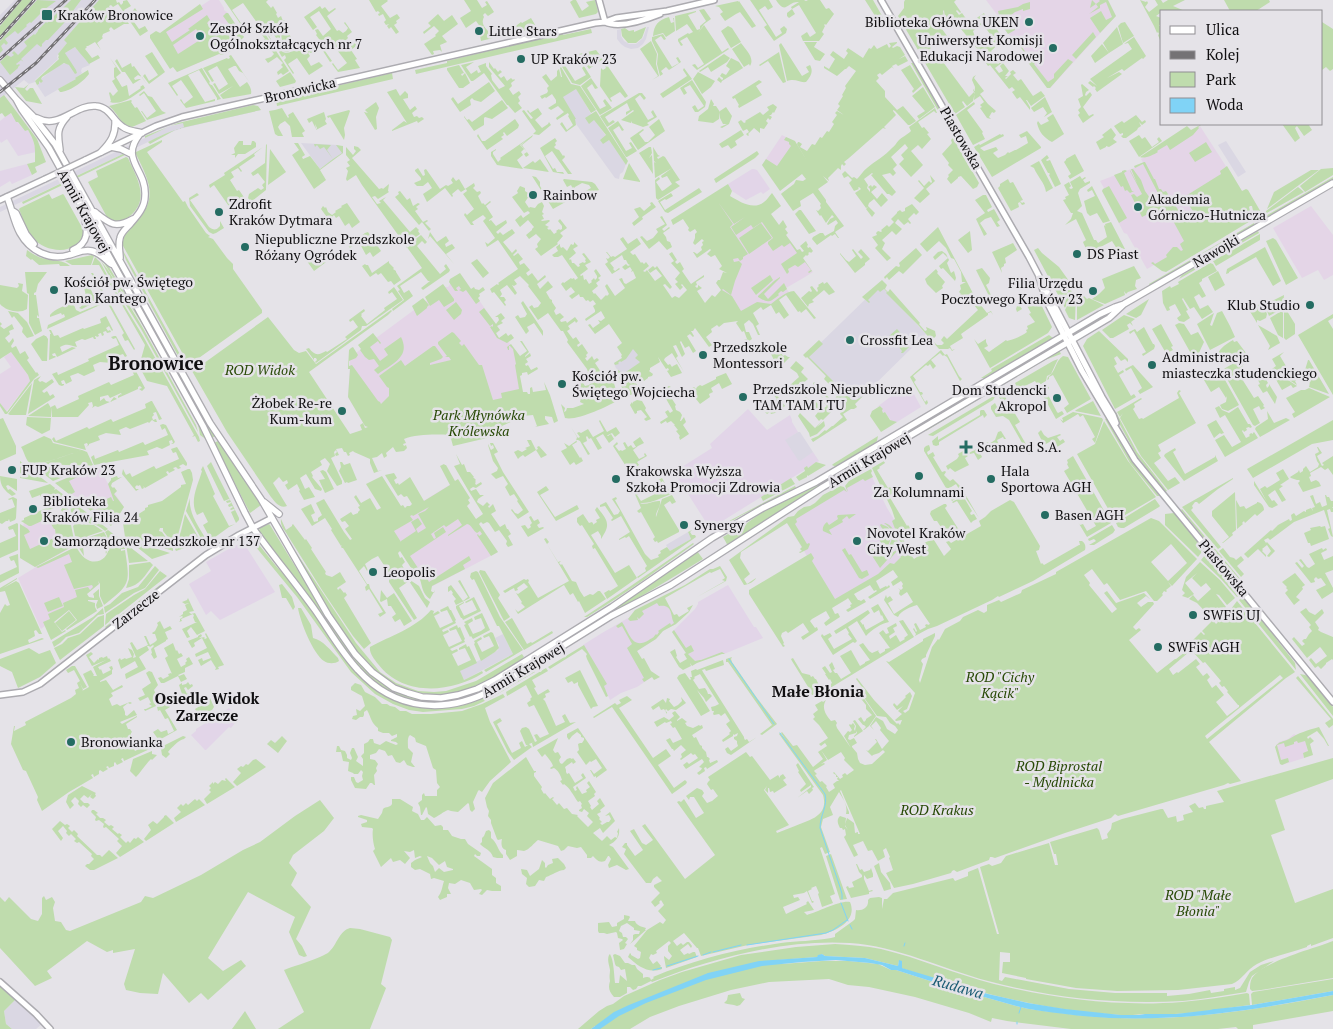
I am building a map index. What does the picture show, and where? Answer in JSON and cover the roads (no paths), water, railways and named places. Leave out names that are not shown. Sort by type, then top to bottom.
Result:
[{"type":"main road","name":"Armii Krajowej","points":[[0,80],[48,133],[60,152],[210,423],[261,499],[323,608],[366,667],[388,684],[418,696],[436,698],[458,695],[477,689],[498,678],[612,607],[708,541],[760,510],[816,482],[1066,334]]},
{"type":"main road","name":"Armii Krajowej","points":[[16,99],[49,148],[203,426],[253,528],[350,660],[368,680],[390,695],[412,703],[435,706],[460,703],[494,689],[611,616],[671,585],[813,494],[1070,341]]},
{"type":"main road","points":[[33,116],[41,121],[49,122],[69,116],[87,107],[96,106],[107,111],[124,128],[141,133],[133,144],[131,154]]},
{"type":"main road","points":[[60,152],[58,130],[69,116]]},
{"type":"main road","points":[[101,152],[114,135],[115,120]]},
{"type":"main road","points":[[111,147],[131,154],[142,176],[146,193],[143,205],[120,238],[120,260]]},
{"type":"main road","name":"Nawojki","points":[[1070,341],[1108,318],[1124,304],[1333,183]]},
{"type":"main road","points":[[7,197],[20,234],[29,245],[38,251],[58,257],[68,256],[81,251],[92,251],[100,254],[115,267]]},
{"type":"main road","points":[[13,211],[16,213],[33,244],[44,250],[60,253],[78,248],[85,239],[87,231],[82,209]]},
{"type":"main road","points":[[92,210],[106,222],[114,225],[123,224],[135,218]]},
{"type":"main road","name":"Nawojki","points":[[1066,334],[1104,312],[1124,304]]},
{"type":"main road","points":[[261,499],[280,514]]},
{"type":"street","points":[[599,0],[605,22]]},
{"type":"street","name":"Bronowicka","points":[[0,200],[166,122],[588,24],[667,11],[714,0]]},
{"type":"street","name":"Piastowska","points":[[881,0],[1025,250],[1039,276],[1046,300],[1113,415],[1119,432],[1135,460],[1333,702]]},
{"type":"street","name":"Zarzecze","points":[[0,695],[23,692],[33,688],[206,555],[272,518]]},
{"type":"street","points":[[0,982],[50,1029]]},
{"type":"water","name":"Rudawa","points":[[822,954],[825,956],[865,958],[898,966],[899,960],[902,961],[902,968],[988,994],[1065,1009],[1121,1015],[1176,1014],[1252,1005],[1333,991],[1333,995],[1233,1012],[1166,1018],[1099,1017],[1034,1010],[891,970],[882,965],[836,960],[762,966],[706,980],[646,1003],[619,1016],[600,1029],[591,1029],[614,1012],[708,973],[759,961],[817,957]]},
{"type":"waterway","points":[[729,659],[774,724]]},
{"type":"waterway","points":[[780,733],[825,794],[826,798],[820,828],[840,887],[842,899]]},
{"type":"waterway","points":[[841,903],[848,921]]},
{"type":"waterway","points":[[747,945],[826,933],[847,920]]},
{"type":"waterway","points":[[850,925],[852,929]]},
{"type":"waterway","points":[[713,952],[741,945]]},
{"type":"waterway","points":[[703,955],[711,952]]},
{"type":"waterway","points":[[667,966],[698,956]]},
{"type":"waterway","points":[[653,970],[661,968]]},
{"type":"waterway","points":[[1019,1013],[1021,1007]]},
{"type":"railway","points":[[0,23],[20,0]]},
{"type":"railway","points":[[0,38],[34,0]]},
{"type":"railway","points":[[0,59],[66,0]]},
{"type":"railway","points":[[0,92],[36,63],[95,0]]},
{"type":"place","name":"Kraków Bronowice","points":[[47,15]]},
{"type":"place","name":"Biblioteka Główna UKEN","points":[[1029,22]]},
{"type":"place","name":"Little Stars","points":[[479,31]]},
{"type":"place","name":"Zespół Szkół Ogólnokształcących nr 7","points":[[200,36]]},
{"type":"place","name":"Uniwersytet Komisji Edukacji Narodowej","points":[[1053,48]]},
{"type":"place","name":"UP Kraków 23","points":[[521,59]]},
{"type":"place","name":"Rainbow","points":[[533,195]]},
{"type":"place","name":"Akademia Górniczo-Hutnicza","points":[[1138,207]]},
{"type":"place","name":"Zdrofit Kraków Dytmara","points":[[219,212]]},
{"type":"place","name":"Niepubliczne Przedszkole Różany Ogródek","points":[[245,247]]},
{"type":"place","name":"DS Piast","points":[[1077,254]]},
{"type":"place","name":"Kościół pw. Świętego Jana Kantego","points":[[54,290]]},
{"type":"place","name":"Filia Urzędu Pocztowego Kraków 23","points":[[1093,291]]},
{"type":"place","name":"Klub Studio","points":[[1310,305]]},
{"type":"place","name":"Crossfit Lea","points":[[850,340]]},
{"type":"place","name":"Przedszkole Montessori","points":[[703,355]]},
{"type":"place","name":"Administracja miasteczka studenckiego","points":[[1152,365]]},
{"type":"place","name":"Kościół pw. Świętego Wojciecha","points":[[562,384]]},
{"type":"place","name":"Przedszkole Niepubliczne TAM TAM I TU","points":[[743,397]]},
{"type":"place","name":"Dom Studencki Akropol","points":[[1057,398]]},
{"type":"place","name":"Żłobek Re-re Kum-kum","points":[[342,411]]},
{"type":"place","name":"Scanmed S.A.","points":[[966,447]]},
{"type":"place","name":"FUP Kraków 23","points":[[12,470]]},
{"type":"place","name":"Za Kolumnami","points":[[919,476]]},
{"type":"place","name":"Krakowska Wyższa Szkoła Promocji Zdrowia","points":[[616,479]]},
{"type":"place","name":"Hala Sportowa AGH","points":[[991,479]]},
{"type":"place","name":"Biblioteka Kraków Filia 24","points":[[33,509]]},
{"type":"place","name":"Basen AGH","points":[[1045,515]]},
{"type":"place","name":"Synergy","points":[[684,525]]},
{"type":"place","name":"Samorządowe Przedszkole nr 137","points":[[44,541]]},
{"type":"place","name":"Novotel Kraków City West","points":[[857,541]]},
{"type":"place","name":"Leopolis","points":[[373,572]]},
{"type":"place","name":"SWFiS UJ","points":[[1193,615]]},
{"type":"place","name":"SWFiS AGH","points":[[1158,647]]},
{"type":"place","name":"Bronowianka","points":[[71,742]]},
{"type":"district","name":"Bronowice","points":[[156,363]]},
{"type":"district","name":"Małe Błonia","points":[[818,691]]},
{"type":"district","name":"Osiedle Widok Zarzecze","points":[[207,708]]},
{"type":"park label","name":"ROD Widok","points":[[260,370]]},
{"type":"park label","name":"Park Młynówka Królewska","points":[[479,424]]},
{"type":"park label","name":"ROD \"Cichy Kącik\"","points":[[1000,686]]},
{"type":"park label","name":"ROD Biprostal - Mydlnicka","points":[[1059,774]]},
{"type":"park label","name":"ROD Krakus","points":[[937,810]]},
{"type":"park label","name":"ROD \"Małe Błonia\"","points":[[1198,904]]}]
